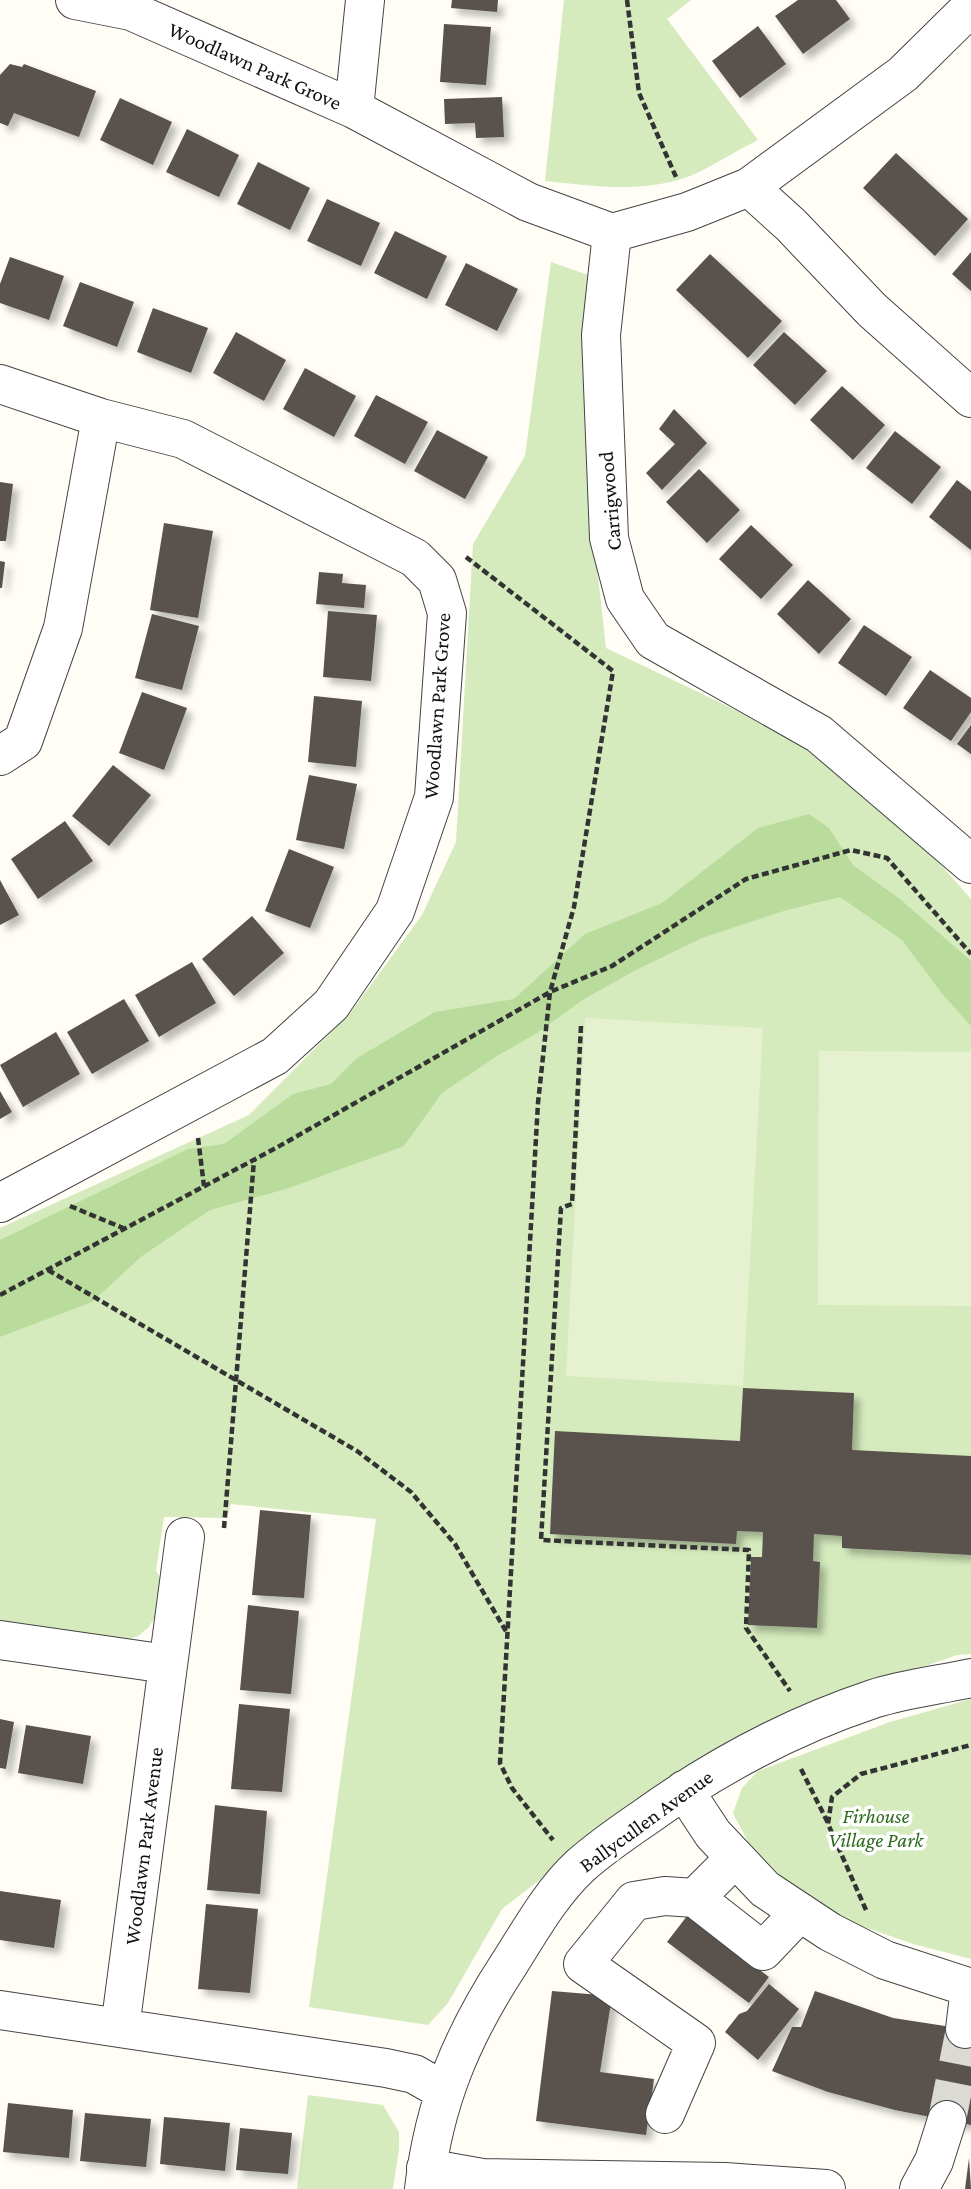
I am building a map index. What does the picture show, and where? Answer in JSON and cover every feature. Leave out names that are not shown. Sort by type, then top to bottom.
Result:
[{"type":"street","name":"Woodlawn Park Grove","points":[[75,0],[131,11],[354,109],[528,202],[612,233]]},
{"type":"street","name":"Woodlawn Park Grove","points":[[354,109],[365,0]]},
{"type":"street","points":[[612,233],[687,212],[749,187],[903,74],[971,7]]},
{"type":"street","points":[[749,187],[791,225],[872,310],[971,398]]},
{"type":"street","name":"Carrigwood","points":[[612,233],[601,335],[609,538],[625,599],[653,640],[819,734],[971,864]]},
{"type":"street","name":"Woodlawn Park Grove","points":[[0,384],[102,418],[183,439],[415,558],[437,580],[447,613],[434,797],[396,911],[331,1005],[275,1056],[0,1203]]},
{"type":"street","points":[[0,756],[23,741],[63,628],[102,418]]},
{"type":"street","name":"Woodlawn Park Avenue","points":[[121,2028],[185,1537]]},
{"type":"street","points":[[0,1640],[167,1664]]},
{"type":"street","name":"Ballycullen Avenue","points":[[425,2178],[444,2091],[462,2044],[483,2003],[546,1907],[579,1867],[684,1790],[733,1759],[782,1735],[874,1699],[971,1678]]},
{"type":"street","points":[[684,1790],[713,1834],[765,1889],[830,1932],[885,1960],[970,1988],[965,2029]]},
{"type":"street","points":[[695,1898],[735,1858]]},
{"type":"street","points":[[665,2114],[696,2043],[583,1964],[634,1901],[665,1896],[695,1898],[764,1951],[800,1912]]},
{"type":"street","points":[[0,2010],[386,2068],[414,2074],[444,2091]]},
{"type":"street","points":[[919,2189],[934,2161],[947,2120]]},
{"type":"street","points":[[425,2178],[825,2189]]},
{"type":"path","points":[[627,0],[639,93],[680,184]]},
{"type":"path","points":[[466,556],[613,671],[573,907],[550,992],[538,1103],[500,1763],[512,1788],[555,1843]]},
{"type":"path","points":[[0,1295],[254,1160],[550,992],[612,966],[746,879],[851,850],[887,859],[971,954]]},
{"type":"path","points":[[581,1026],[572,1204],[561,1208],[541,1540],[749,1550],[746,1628],[790,1691]]},
{"type":"path","points":[[196,1128],[204,1186]]},
{"type":"path","points":[[224,1528],[254,1160]]},
{"type":"path","points":[[60,1203],[124,1229]]},
{"type":"path","points":[[48,1269],[357,1451],[411,1492],[455,1544],[507,1634]]},
{"type":"path","points":[[828,1824],[832,1797],[861,1774],[971,1745]]},
{"type":"path","points":[[801,1769],[869,1916]]},
{"type":"green space","points":[[564,0],[691,0],[667,19],[758,140],[694,174],[668,183],[615,187],[545,181]]},
{"type":"green space","points":[[551,262],[594,277],[589,495],[606,648],[786,734],[868,798],[934,857],[971,899],[971,1654],[957,1655],[787,1714],[649,1795],[502,1909],[448,2003],[428,2025],[309,2007],[376,1519],[231,1504],[227,1518],[164,1517],[156,1570],[165,1588],[160,1610],[148,1628],[138,1636],[123,1641],[0,1629],[0,1228],[249,1115],[351,1012],[422,915],[456,842],[473,544],[525,456]]},
{"type":"green space","points":[[809,814],[829,828],[853,865],[900,899],[971,961],[971,1026],[944,996],[902,940],[840,897],[787,910],[702,938],[584,999],[537,1033],[442,1093],[404,1146],[286,1189],[210,1210],[142,1256],[92,1302],[0,1337],[0,1240],[188,1149],[224,1144],[293,1094],[331,1084],[357,1058],[435,1012],[514,999],[585,934],[662,903],[758,828]]},
{"type":"green space","points":[[585,1018],[763,1028],[743,1386],[566,1376]]},
{"type":"green space","points":[[819,1051],[971,1052],[971,1306],[818,1305]]},
{"type":"green space","name":"Firhouse Village Park","points":[[971,1699],[971,1959],[913,1944],[845,1920],[785,1880],[748,1842],[733,1813],[742,1788],[758,1771],[890,1722]]},
{"type":"green space","points":[[308,2095],[383,2105],[399,2132],[393,2189],[297,2189]]},
{"type":"building","points":[[452,0],[498,0],[497,12],[451,8]]},
{"type":"building","points":[[798,0],[836,0],[850,19],[803,54],[775,16]]},
{"type":"building","points":[[444,24],[491,27],[486,85],[440,82]]},
{"type":"building","points":[[758,26],[786,64],[740,98],[712,61]]},
{"type":"building","points":[[10,64],[22,67],[24,64],[96,91],[79,137],[14,113],[8,126],[0,123],[0,75]]},
{"type":"building","points":[[502,97],[504,137],[476,138],[475,123],[445,124],[444,99]]},
{"type":"building","points":[[120,98],[172,122],[153,165],[100,140]]},
{"type":"building","points":[[187,129],[239,155],[219,197],[166,172]]},
{"type":"building","points":[[896,153],[968,219],[935,256],[863,188]]},
{"type":"building","points":[[258,162],[310,188],[290,230],[237,204]]},
{"type":"building","points":[[327,199],[380,223],[361,266],[307,241]]},
{"type":"building","points":[[395,231],[447,256],[427,299],[374,273]]},
{"type":"building","points":[[971,252],[971,291],[952,274]]},
{"type":"building","points":[[710,254],[782,321],[748,358],[676,290]]},
{"type":"building","points":[[10,257],[64,276],[49,320],[0,303],[0,284]]},
{"type":"building","points":[[466,263],[518,289],[497,331],[445,305]]},
{"type":"building","points":[[80,282],[134,302],[117,347],[63,326]]},
{"type":"building","points":[[153,308],[208,328],[191,373],[137,352]]},
{"type":"building","points":[[236,332],[286,360],[264,401],[213,373]]},
{"type":"building","points":[[784,332],[827,371],[795,405],[753,365]]},
{"type":"building","points":[[305,368],[356,396],[334,437],[283,409]]},
{"type":"building","points":[[842,386],[885,425],[853,460],[810,420]]},
{"type":"building","points":[[376,395],[428,422],[405,464],[354,436]]},
{"type":"building","points":[[674,409],[707,443],[662,490],[646,473],[675,444],[659,429]]},
{"type":"building","points":[[437,430],[488,457],[465,499],[414,471]]},
{"type":"building","points":[[895,431],[941,467],[912,504],[866,468]]},
{"type":"building","points":[[699,469],[740,510],[707,543],[666,502]]},
{"type":"building","points":[[957,480],[971,491],[971,550],[929,517]]},
{"type":"building","points":[[0,482],[13,484],[6,541],[0,541]]},
{"type":"building","points":[[164,523],[213,531],[198,618],[150,610]]},
{"type":"building","points":[[751,525],[793,565],[761,599],[719,559]]},
{"type":"building","points":[[0,561],[5,562],[2,588],[0,588]]},
{"type":"building","points":[[319,572],[343,574],[342,583],[366,585],[364,608],[316,604]]},
{"type":"building","points":[[808,580],[851,619],[819,654],[777,614]]},
{"type":"building","points":[[328,611],[377,615],[371,681],[323,677]]},
{"type":"building","points":[[152,614],[199,626],[182,690],[135,678]]},
{"type":"building","points":[[864,625],[912,657],[886,696],[838,663]]},
{"type":"building","points":[[930,670],[971,698],[971,712],[951,741],[903,708]]},
{"type":"building","points":[[142,692],[187,708],[164,770],[119,753]]},
{"type":"building","points":[[314,696],[362,701],[356,767],[308,762]]},
{"type":"building","points":[[971,725],[971,754],[957,744]]},
{"type":"building","points":[[113,765],[151,795],[109,846],[72,816]]},
{"type":"building","points":[[309,775],[357,784],[344,849],[296,840]]},
{"type":"building","points":[[65,821],[93,861],[38,899],[11,859]]},
{"type":"building","points":[[289,849],[334,867],[310,928],[265,911]]},
{"type":"building","points":[[0,880],[19,915],[0,925]]},
{"type":"building","points":[[252,916],[284,953],[234,996],[202,959]]},
{"type":"building","points":[[192,962],[216,1003],[159,1037],[135,995]]},
{"type":"building","points":[[124,999],[149,1041],[92,1074],[67,1032]]},
{"type":"building","points":[[56,1032],[80,1074],[23,1107],[0,1065]]},
{"type":"building","points":[[0,1091],[12,1112],[0,1119]]},
{"type":"building","points":[[743,1388],[854,1393],[852,1450],[971,1456],[971,1555],[842,1548],[842,1536],[814,1534],[813,1561],[820,1562],[817,1628],[748,1625],[751,1557],[762,1557],[763,1532],[737,1531],[736,1544],[550,1534],[555,1431],[740,1441]]},
{"type":"building","points":[[260,1510],[311,1515],[304,1598],[252,1595]]},
{"type":"building","points":[[248,1605],[299,1611],[291,1694],[240,1690]]},
{"type":"building","points":[[239,1704],[290,1709],[282,1792],[231,1789]]},
{"type":"building","points":[[0,1719],[14,1722],[6,1769],[0,1768]]},
{"type":"building","points":[[26,1725],[91,1736],[83,1784],[18,1773]]},
{"type":"building","points":[[215,1805],[267,1811],[260,1894],[207,1890]]},
{"type":"building","points":[[0,1891],[61,1900],[54,1948],[0,1940]]},
{"type":"building","points":[[206,1904],[258,1909],[250,1993],[198,1989]]},
{"type":"building","points":[[687,1916],[769,1977],[749,2003],[667,1942]]},
{"type":"building","points":[[769,1984],[799,2009],[758,2060],[725,2032]]},
{"type":"building","points":[[552,1991],[612,1996],[600,2072],[654,2079],[646,2135],[536,2121]]},
{"type":"building","points":[[815,1991],[893,2018],[971,2030],[971,2125],[895,2110],[828,2092],[772,2071],[792,2027],[801,2027]]},
{"type":"building","points":[[8,2103],[73,2110],[69,2158],[3,2152]]},
{"type":"building","points":[[85,2113],[151,2119],[146,2167],[80,2161]]},
{"type":"building","points":[[164,2117],[230,2123],[225,2171],[160,2164]]},
{"type":"building","points":[[240,2128],[292,2133],[288,2174],[236,2170]]},
{"type":"building","points":[[969,2158],[971,2189],[965,2189]]},
{"type":"tunnel","points":[[947,2120],[965,2029]]}]
